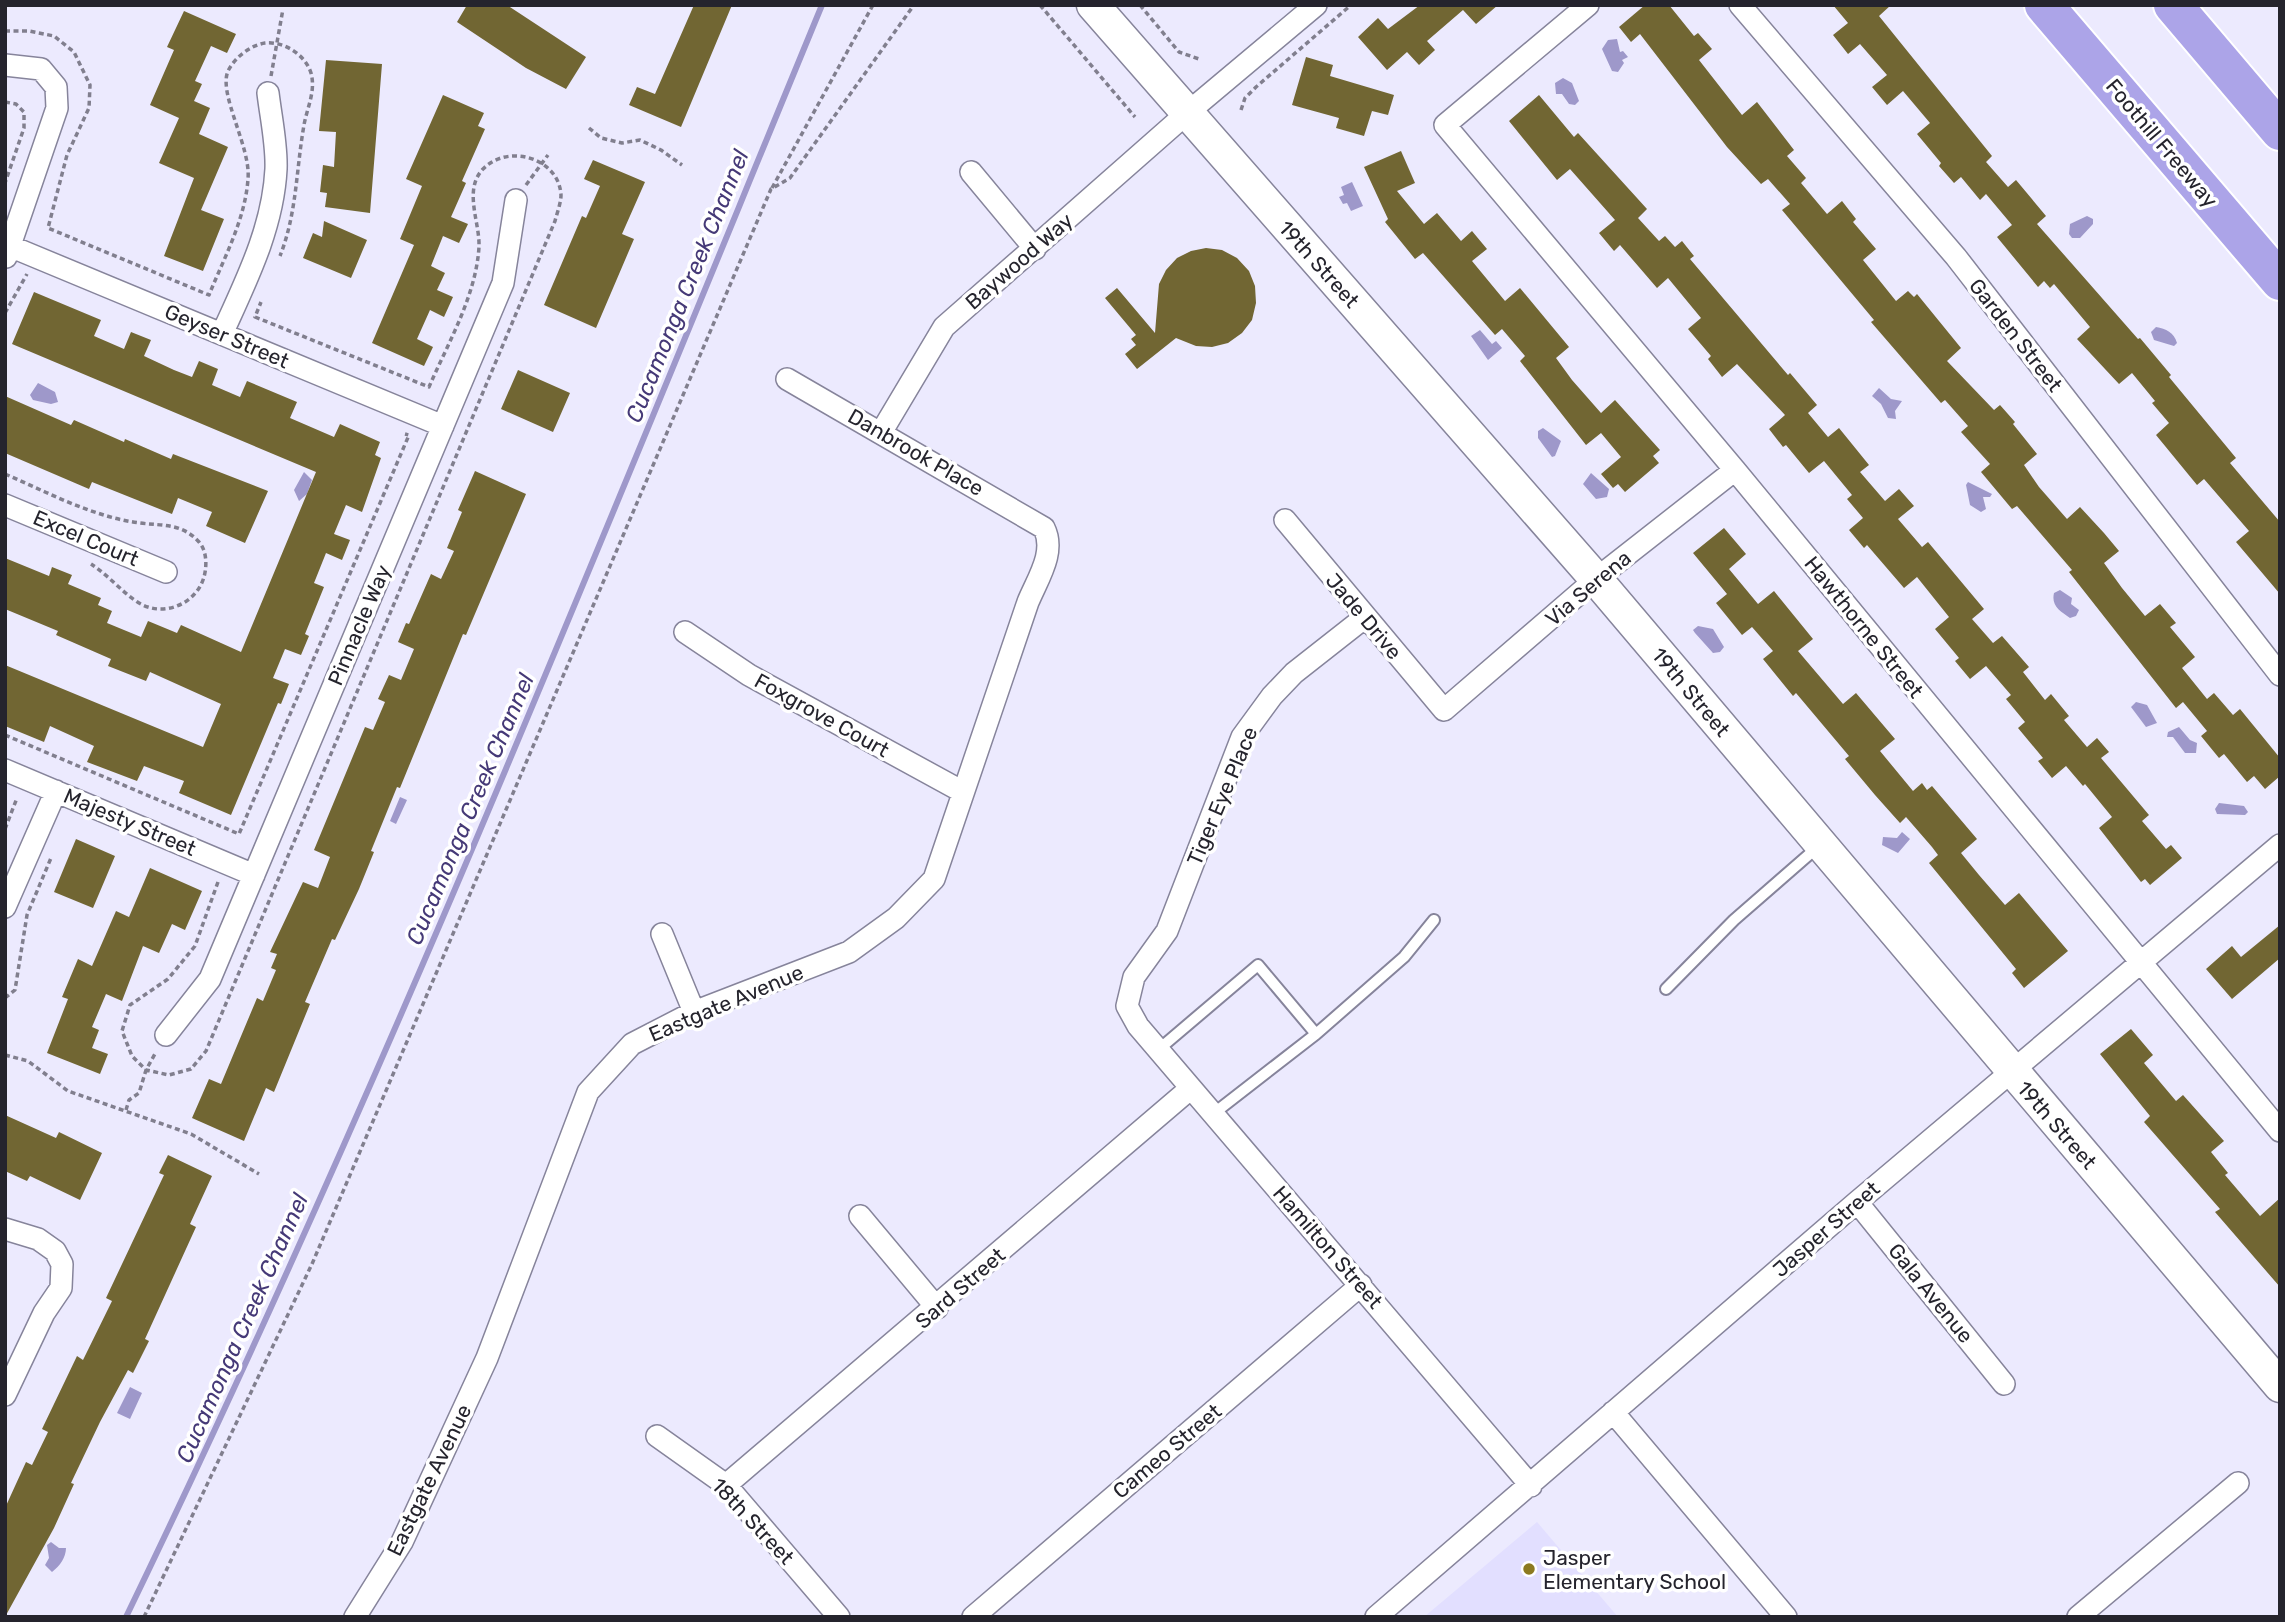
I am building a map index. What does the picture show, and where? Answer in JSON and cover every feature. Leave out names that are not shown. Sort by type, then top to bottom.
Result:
[{"type":"highway","name":"Foothill Freeway","points":[[2044,5],[2280,281]]},
{"type":"highway","points":[[2173,5],[2280,131]]},
{"type":"main road","name":"19th Street","points":[[1093,5],[1185,114],[1596,579],[2280,1386]]},
{"type":"street","name":"Baywood Way","points":[[882,431],[944,327],[1185,114],[1316,5]]},
{"type":"street","name":"Hawthorne Street","points":[[1588,5],[1445,125],[1735,470],[2280,1131]]},
{"type":"street","name":"Garden Street","points":[[1740,5],[1956,257],[2280,675]]},
{"type":"street","points":[[5,65],[41,69],[56,88],[57,108],[8,253]]},
{"type":"street","points":[[222,334],[253,265],[274,192],[276,166],[268,93]]},
{"type":"street","points":[[971,172],[1035,249]]},
{"type":"street","name":"Pinnacle Way","points":[[166,1035],[211,979],[503,284],[516,200]]},
{"type":"street","name":"Geyser Street","points":[[8,253],[222,334],[443,426]]},
{"type":"street","name":"Danbrook Place","points":[[788,379],[1044,527]]},
{"type":"street","name":"Via Serena","points":[[1444,709],[1596,579],[1735,470]]},
{"type":"street","name":"Excel Court","points":[[5,505],[166,572]]},
{"type":"street","name":"Jade Drive","points":[[1285,520],[1364,618],[1444,709]]},
{"type":"street","name":"Eastgate Avenue","points":[[355,1617],[402,1542],[487,1358],[587,1092],[632,1044],[694,1012],[849,952],[896,918],[934,880],[1028,602],[1046,561],[1050,540],[1044,527]]},
{"type":"street","name":"Tiger Eye Place","points":[[1127,1006],[1134,977],[1167,931],[1242,737],[1272,696],[1294,673],[1364,618]]},
{"type":"street","name":"Foxgrove Court","points":[[685,632],[749,676],[963,792]]},
{"type":"street","name":"Majesty Street","points":[[5,770],[254,874]]},
{"type":"street","points":[[5,907],[55,791]]},
{"type":"street","name":"Jasper Street","points":[[1376,1617],[2011,1070],[2280,845]]},
{"type":"street","points":[[662,934],[694,1012]]},
{"type":"street","name":"Hamilton Street","points":[[1127,1006],[1131,1017],[1158,1050],[1362,1285],[1531,1486]]},
{"type":"street","name":"Sard Street","points":[[726,1485],[937,1308],[1191,1088]]},
{"type":"street","name":"Gala Avenue","points":[[1857,1202],[2004,1384]]},
{"type":"street","points":[[860,1216],[937,1308]]},
{"type":"street","points":[[5,1229],[38,1239],[55,1251],[62,1264],[61,1288],[44,1313],[5,1395]]},
{"type":"street","name":"Cameo Street","points":[[972,1617],[1362,1285]]},
{"type":"street","points":[[1613,1412],[1786,1617]]},
{"type":"street","name":"18th Street","points":[[657,1436],[726,1485],[839,1617]]},
{"type":"street","points":[[2078,1617],[2238,1483]]},
{"type":"lane","points":[[1666,989],[1734,920],[1820,845]]},
{"type":"lane","points":[[1213,1114],[1316,1034],[1404,957],[1434,920]]},
{"type":"lane","points":[[1158,1050],[1258,965],[1316,1034]]},
{"type":"path","points":[[144,1617],[312,1264],[771,190],[873,5]]},
{"type":"path","points":[[771,190],[790,178],[914,5]]},
{"type":"path","points":[[1040,5],[1135,117]]},
{"type":"path","points":[[1140,5],[1179,52],[1199,59]]},
{"type":"path","points":[[1241,110],[1245,98],[1256,87],[1351,5]]},
{"type":"path","points":[[268,93],[282,9]]},
{"type":"path","points":[[5,31],[29,31],[54,36],[74,52],[90,85],[89,108],[67,155],[48,228],[209,295],[242,211],[249,177],[241,132],[227,99],[227,72],[238,56],[258,44],[278,42],[297,53],[310,72],[312,96],[304,124],[297,194],[288,236],[279,259]]},
{"type":"path","points":[[5,102],[16,104],[24,112],[24,128],[5,183]]},
{"type":"path","points":[[589,128],[601,138],[622,143],[640,140],[661,150],[682,165]]},
{"type":"path","points":[[206,877],[218,882],[195,946],[168,979],[130,1005],[122,1031],[131,1056],[146,1070],[169,1075],[191,1069],[206,1051],[555,221],[561,196],[555,178],[540,162],[524,155],[503,157],[482,169],[473,193],[479,245],[473,284],[429,387],[255,317],[264,294]]},
{"type":"path","points":[[516,200],[540,162],[548,155]]},
{"type":"path","points":[[5,313],[26,274],[39,279]]},
{"type":"path","points":[[5,734],[239,834],[409,435],[396,430]]},
{"type":"path","points":[[5,829],[18,796]]},
{"type":"path","points":[[5,998],[15,990],[27,915],[53,855]]},
{"type":"path","points":[[125,1110],[129,1100],[139,1093],[146,1070],[166,1035]]},
{"type":"path","points":[[5,1055],[28,1062],[68,1090],[191,1134],[260,1174]]},
{"type":"shaded area","points":[[1617,39],[1620,52],[1623,51],[1628,57],[1622,60],[1624,63],[1618,72],[1612,71],[1602,49],[1608,40]]},
{"type":"shaded area","points":[[1563,78],[1572,83],[1579,101],[1575,105],[1569,104],[1562,94],[1556,94],[1555,83]]},
{"type":"shaded area","points":[[1352,182],[1363,206],[1351,211],[1347,203],[1343,204],[1339,197],[1344,195],[1341,187]]},
{"type":"shaded area","points":[[2087,216],[2093,219],[2093,224],[2080,238],[2072,238],[2069,234],[2070,224]]},
{"type":"shaded area","points":[[2156,327],[2169,332],[2177,343],[2174,346],[2154,340],[2151,332]]},
{"type":"shaded area","points":[[1480,330],[1492,344],[1496,341],[1502,348],[1488,360],[1471,336]]},
{"type":"shaded area","points":[[38,383],[55,392],[58,402],[51,404],[33,400],[30,395]]},
{"type":"shaded area","points":[[1879,388],[1891,399],[1902,401],[1895,411],[1896,419],[1888,418],[1881,404],[1872,396]]},
{"type":"shaded area","points":[[1543,428],[1561,441],[1555,456],[1552,457],[1538,438],[1538,431]]},
{"type":"shaded area","points":[[304,472],[312,480],[307,494],[299,501],[294,490]]},
{"type":"shaded area","points":[[1591,473],[1609,489],[1607,497],[1596,499],[1583,484]]},
{"type":"shaded area","points":[[1968,482],[1992,494],[1990,497],[1983,497],[1986,509],[1981,512],[1970,505],[1966,485]]},
{"type":"shaded area","points":[[2060,590],[2072,598],[2071,604],[2079,610],[2076,616],[2070,618],[2055,605],[2054,593]]},
{"type":"shaded area","points":[[1698,626],[1713,629],[1724,647],[1720,652],[1713,653],[1695,633],[1693,630]]},
{"type":"shaded area","points":[[2136,702],[2147,705],[2157,723],[2146,727],[2131,707]]},
{"type":"shaded area","points":[[2179,727],[2190,740],[2197,743],[2196,753],[2185,753],[2173,737],[2167,737],[2168,732]]},
{"type":"shaded area","points":[[400,797],[407,800],[396,824],[390,821]]},
{"type":"shaded area","points":[[2219,803],[2244,806],[2248,812],[2245,815],[2217,814],[2215,809]]},
{"type":"shaded area","points":[[1902,832],[1910,839],[1898,853],[1882,845],[1883,837],[1897,838]]},
{"type":"shaded area","points":[[130,1387],[142,1393],[130,1419],[117,1413]]},
{"type":"shaded area","name":"Jasper Elementary School","points":[[1537,1522],[1618,1617],[1424,1617]]},
{"type":"shaded area","points":[[51,1542],[59,1548],[66,1548],[62,1561],[52,1572],[45,1565],[49,1558],[47,1545]]},
{"type":"building","points":[[467,5],[507,5],[586,57],[566,89],[526,68],[457,22]]},
{"type":"building","points":[[694,5],[732,5],[681,127],[629,105],[637,87],[655,94]]},
{"type":"building","points":[[1420,5],[1498,5],[1476,24],[1463,10],[1427,41],[1435,50],[1419,65],[1407,52],[1387,70],[1358,37],[1378,18],[1388,29]]},
{"type":"building","points":[[1645,5],[1669,5],[1694,36],[1698,33],[1712,49],[1699,60],[1742,115],[1757,102],[1794,150],[1787,156],[1806,178],[1801,183],[1827,214],[1842,201],[1856,219],[1853,222],[1876,249],[1863,260],[1896,301],[1908,291],[1914,297],[1917,294],[1961,348],[1947,361],[1994,410],[2000,405],[2015,422],[2013,424],[2037,454],[2024,465],[2039,487],[2067,519],[2080,507],[2104,533],[2119,551],[2104,563],[2122,588],[2145,616],[2160,604],[2176,623],[2170,627],[2195,657],[2182,668],[2207,699],[2214,693],[2233,715],[2240,709],[2280,758],[2280,776],[2265,789],[2254,776],[2247,782],[2224,754],[2219,758],[2201,736],[2207,731],[2183,702],[2176,708],[2069,572],[2072,570],[2017,506],[2012,509],[1981,472],[1990,464],[1961,432],[1968,426],[1945,400],[1941,403],[1871,322],[1874,320],[1782,210],[1790,204],[1768,179],[1761,184],[1727,147],[1640,34],[1631,42],[1619,27]]},
{"type":"building","points":[[1833,5],[1891,5],[1879,16],[1992,156],[1986,162],[2008,187],[2016,180],[2046,216],[2037,224],[2138,339],[2140,338],[2236,458],[2230,463],[2280,522],[2280,594],[2236,542],[2249,531],[2204,479],[2197,485],[2156,435],[2169,423],[2152,403],[2155,401],[2132,373],[2119,384],[2077,339],[2090,327],[2054,284],[2050,288],[2044,281],[2038,287],[1997,237],[2012,225],[1986,194],[1980,200],[1961,177],[1954,183],[1939,166],[1941,163],[1917,134],[1930,123],[1903,91],[1887,105],[1872,87],[1887,75],[1860,44],[1848,54],[1833,35],[1848,23]]},
{"type":"building","points":[[184,11],[236,34],[227,53],[211,46],[195,81],[202,84],[194,101],[210,108],[199,134],[228,147],[201,210],[224,219],[203,271],[164,256],[194,178],[159,163],[179,118],[150,105],[174,50],[167,47]]},
{"type":"building","points":[[1306,57],[1333,65],[1330,76],[1394,95],[1388,115],[1372,111],[1364,136],[1336,128],[1339,118],[1292,105]]},
{"type":"building","points":[[326,60],[382,64],[370,213],[325,207],[327,193],[320,192],[323,165],[334,167],[336,132],[319,131]]},
{"type":"building","points":[[443,95],[484,113],[478,126],[485,129],[462,181],[466,183],[451,217],[468,224],[459,243],[443,236],[431,266],[445,273],[437,290],[453,297],[444,317],[430,310],[417,339],[433,347],[424,366],[372,343],[414,245],[400,239],[422,186],[406,179]]},
{"type":"building","points":[[1539,95],[1574,137],[1578,133],[1647,209],[1638,218],[1659,241],[1665,236],[1675,247],[1682,241],[1694,256],[1690,259],[1788,375],[1790,373],[1817,405],[1808,413],[1828,437],[1839,428],[1869,465],[1860,472],[1885,501],[1899,489],[1914,506],[1898,519],[1922,547],[1928,542],[1984,609],[1972,619],[1993,643],[2002,636],[2029,667],[2023,672],[2045,700],[2051,694],[2069,716],[2064,720],[2087,747],[2097,738],[2109,752],[2101,758],[2149,815],[2142,821],[2166,849],[2171,845],[2182,858],[2150,885],[2145,879],[2141,882],[2099,828],[2112,817],[2085,784],[2083,786],[2066,766],[2052,778],[2038,761],[2043,758],[2018,728],[2025,722],[2006,699],[2011,695],[1986,666],[1970,679],[1955,661],[1959,658],[1935,629],[1949,617],[1917,577],[1904,588],[1867,545],[1864,548],[1849,530],[1863,518],[1847,499],[1852,495],[1824,461],[1809,473],[1786,445],[1783,447],[1769,429],[1785,415],[1737,364],[1722,377],[1708,359],[1711,356],[1688,329],[1701,318],[1668,278],[1657,288],[1620,245],[1614,251],[1599,233],[1615,220],[1570,169],[1557,180],[1509,121]]},
{"type":"building","points":[[1401,151],[1415,183],[1397,191],[1424,224],[1437,213],[1461,241],[1472,231],[1487,249],[1472,261],[1505,301],[1520,288],[1569,347],[1556,358],[1572,380],[1601,413],[1615,400],[1660,450],[1653,456],[1659,463],[1625,492],[1618,484],[1613,488],[1601,474],[1621,457],[1601,433],[1586,445],[1520,361],[1525,356],[1502,329],[1495,335],[1423,253],[1415,259],[1385,222],[1388,219],[1364,167]]},
{"type":"building","points":[[593,160],[645,182],[622,234],[634,239],[596,328],[544,305],[582,216],[586,218],[600,186],[584,179]]},
{"type":"building","points":[[324,221],[367,240],[351,278],[303,258],[313,233],[322,237]]},
{"type":"building","points":[[1206,248],[1222,250],[1237,258],[1249,271],[1255,286],[1256,303],[1252,320],[1242,333],[1228,343],[1212,347],[1196,346],[1176,338],[1137,369],[1125,354],[1136,345],[1131,339],[1136,335],[1105,298],[1117,288],[1155,333],[1159,284],[1166,270],[1177,258]]},
{"type":"building","points":[[34,292],[101,320],[94,336],[124,349],[131,332],[151,340],[144,356],[174,370],[192,377],[199,361],[218,369],[212,385],[240,397],[247,381],[297,402],[290,418],[334,437],[340,424],[380,442],[375,455],[381,458],[362,512],[346,505],[334,534],[350,540],[342,560],[326,553],[314,583],[324,587],[305,634],[309,636],[301,655],[285,649],[273,678],[289,684],[281,704],[278,703],[231,815],[179,793],[184,781],[144,766],[137,781],[87,762],[94,746],[50,726],[44,742],[5,726],[5,665],[203,747],[221,704],[150,672],[146,681],[108,666],[111,659],[56,635],[58,631],[5,609],[5,558],[49,576],[52,567],[72,575],[68,584],[101,598],[98,605],[112,611],[107,623],[141,637],[148,621],[177,633],[181,625],[241,652],[316,472],[12,344]]},
{"type":"building","points":[[518,370],[570,393],[553,432],[501,409]]},
{"type":"building","points":[[5,396],[71,425],[74,420],[124,442],[125,439],[171,459],[173,454],[268,491],[245,543],[206,526],[212,512],[178,498],[172,514],[92,482],[89,489],[5,453]]},
{"type":"building","points":[[475,471],[526,494],[466,635],[463,634],[400,788],[397,787],[359,889],[335,940],[332,939],[305,1002],[310,1004],[274,1092],[266,1088],[244,1141],[192,1118],[209,1079],[221,1084],[257,998],[263,1001],[276,970],[271,968],[277,954],[270,952],[303,882],[318,888],[330,857],[314,850],[365,727],[373,730],[385,702],[378,699],[389,675],[401,680],[414,649],[398,642],[431,574],[441,579],[454,551],[447,548],[462,512],[458,510]]},
{"type":"building","points":[[1724,528],[1746,554],[1729,569],[1758,604],[1774,591],[1813,639],[1798,651],[1843,704],[1856,693],[1895,739],[1880,751],[1913,791],[1922,783],[1927,790],[1932,786],[1977,839],[1961,853],[2005,905],[2019,893],[2068,951],[2024,988],[2012,973],[2016,969],[1929,863],[1938,855],[1932,847],[1906,817],[1900,823],[1845,759],[1849,756],[1796,693],[1793,696],[1763,659],[1773,651],[1752,627],[1742,635],[1716,603],[1727,594],[1693,553]]},
{"type":"building","points":[[76,839],[115,856],[93,908],[54,892]]},
{"type":"building","points":[[150,868],[202,891],[185,930],[172,924],[159,953],[143,946],[122,1001],[106,994],[92,1027],[99,1030],[92,1048],[108,1054],[100,1074],[47,1053],[68,999],[62,997],[78,959],[92,966],[116,911],[129,917]]},
{"type":"building","points":[[2280,925],[2280,958],[2232,999],[2206,969],[2232,946],[2241,957]]},
{"type":"building","points":[[2131,1029],[2153,1055],[2144,1063],[2176,1101],[2183,1095],[2224,1141],[2211,1152],[2228,1173],[2225,1175],[2260,1216],[2280,1198],[2280,1287],[2215,1212],[2220,1209],[2144,1122],[2150,1116],[2100,1054]]},
{"type":"building","points":[[5,1115],[56,1138],[59,1132],[102,1153],[80,1200],[30,1176],[27,1181],[5,1171]]},
{"type":"building","points":[[168,1155],[212,1176],[190,1224],[196,1227],[145,1339],[149,1341],[133,1373],[128,1370],[100,1422],[71,1483],[74,1484],[54,1528],[5,1617],[5,1508],[26,1462],[32,1465],[48,1432],[42,1429],[77,1356],[83,1360],[112,1301],[106,1298],[164,1175],[159,1173]]},
{"type":"waterway","name":"Cucamonga Creek Channel","points":[[126,1617],[220,1419],[399,1018],[571,614],[822,5]]},
{"type":"place","name":"Jasper Elementary School","points":[[1529,1569]]}]
